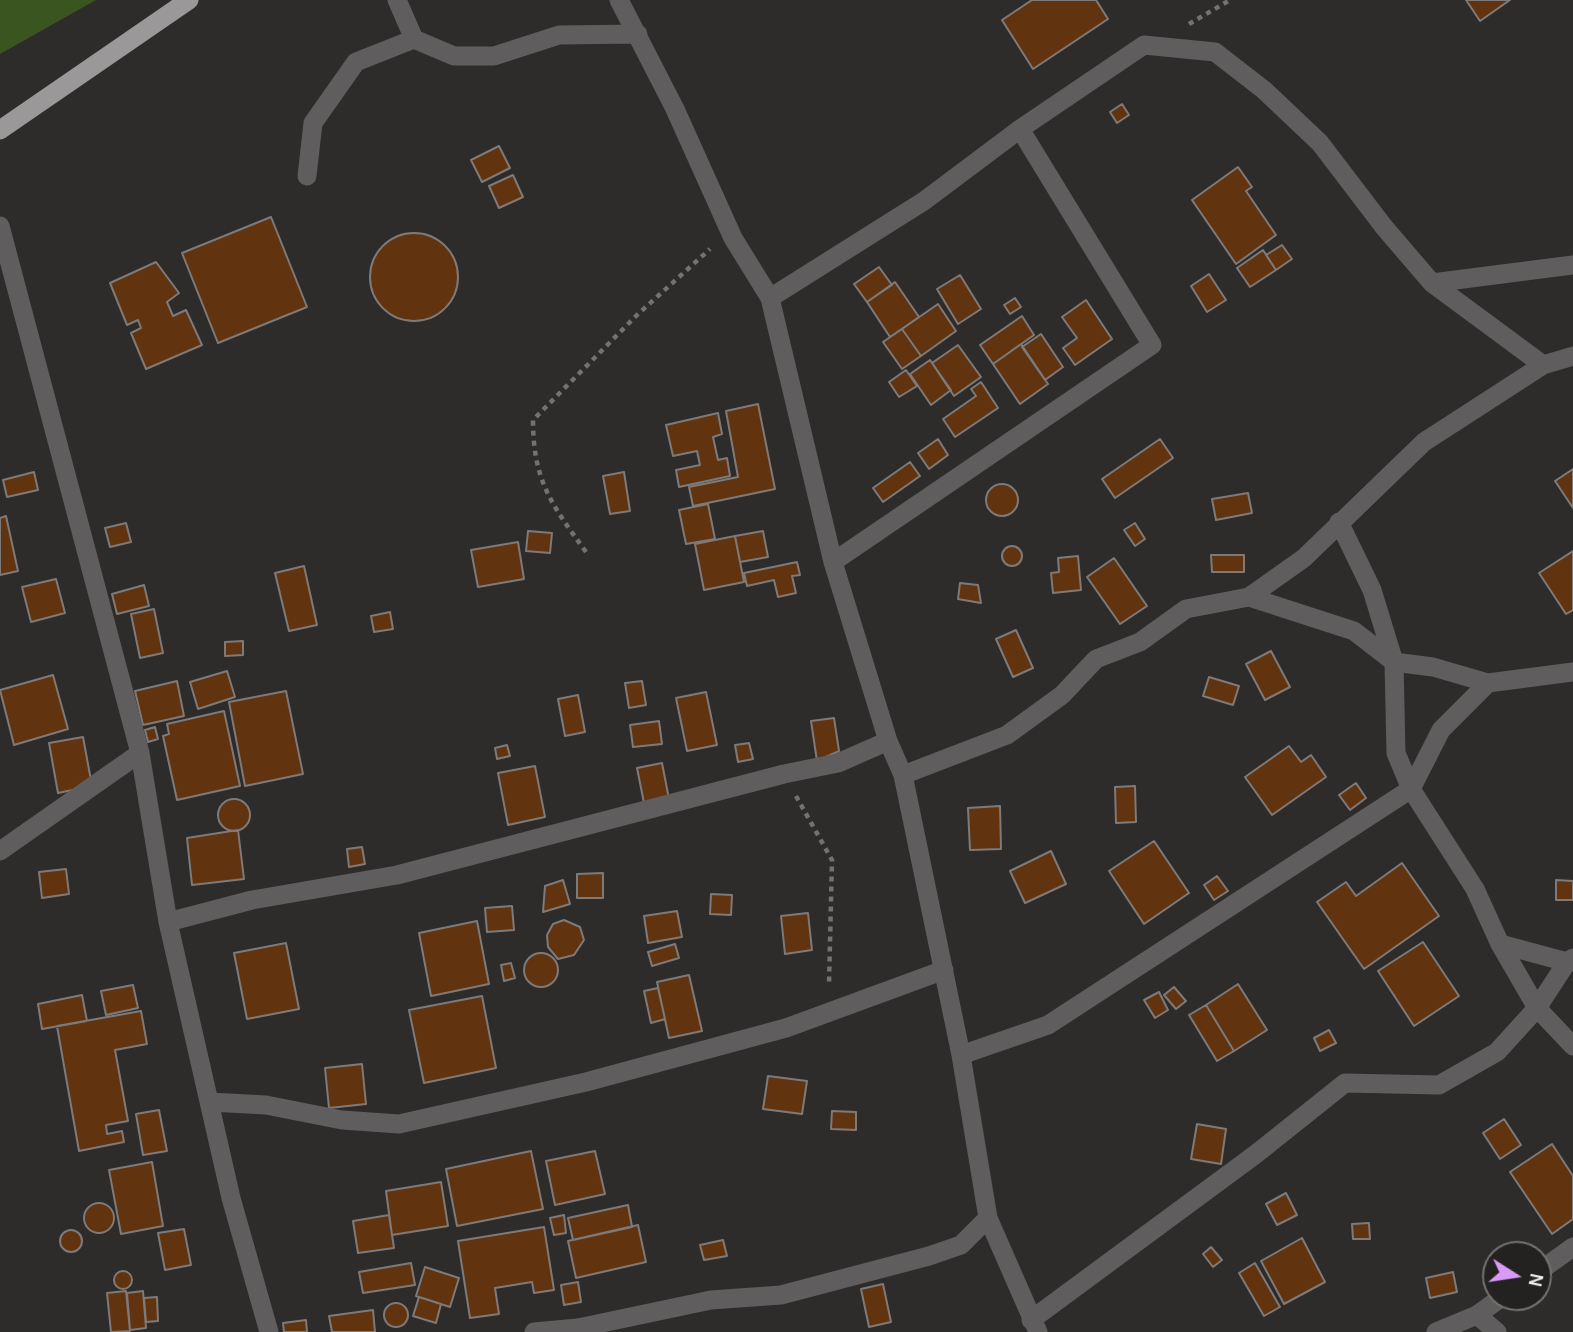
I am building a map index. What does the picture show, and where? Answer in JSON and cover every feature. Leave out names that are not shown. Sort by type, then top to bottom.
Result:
[{"type":"highway","points":[[0,130],[189,0]]},
{"type":"street","points":[[397,0],[414,39],[454,56],[494,56],[559,35],[638,34]]},
{"type":"street","points":[[619,0],[638,34],[733,238],[771,298],[833,562],[888,741],[903,775],[961,1055],[988,1218],[1035,1326],[1345,1083],[1439,1085],[1497,1052],[1537,1008],[1571,961],[1500,944]]},
{"type":"street","points":[[307,176],[313,123],[356,62],[414,39]]},
{"type":"street","points":[[771,298],[924,201],[1020,128],[1144,45],[1215,52],[1264,90],[1320,143],[1384,227],[1432,283],[1543,365]]},
{"type":"street","points":[[833,562],[1152,345],[1020,128]]},
{"type":"street","points":[[0,226],[140,753],[168,922],[231,1198],[269,1332]]},
{"type":"street","points":[[1432,283],[1573,265]]},
{"type":"street","points":[[903,775],[1007,735],[1062,695],[1096,659],[1140,642],[1186,609],[1249,597],[1304,558],[1424,442],[1543,365],[1573,356]]},
{"type":"street","points":[[1339,522],[1372,590],[1394,662],[1396,753],[1411,789],[1475,889],[1500,944],[1537,1008],[1573,1046]]},
{"type":"street","points":[[1249,597],[1354,631],[1394,662],[1433,667],[1488,683],[1573,671]]},
{"type":"street","points":[[961,1055],[1048,1025],[1411,789],[1441,730],[1488,683]]},
{"type":"street","points":[[168,922],[252,900],[397,875],[784,774],[838,763],[888,741]]},
{"type":"street","points":[[0,851],[140,753]]},
{"type":"street","points":[[210,1102],[266,1105],[342,1120],[399,1124],[586,1082],[786,1028],[944,970]]},
{"type":"street","points":[[534,1332],[578,1328],[711,1300],[781,1295],[961,1245],[988,1218]]},
{"type":"street","points":[[1552,1262],[1573,1247]]},
{"type":"street","points":[[1436,1332],[1483,1311]]},
{"type":"street","points":[[1477,1315],[1497,1332]]},
{"type":"path","points":[[586,552],[550,502],[533,453],[533,420],[637,315],[705,252],[733,238]]},
{"type":"path","points":[[784,774],[832,860],[832,957],[828,995]]},
{"type":"green space","points":[[0,0],[96,0],[0,54]]},
{"type":"building","points":[[1032,0],[1096,0],[1108,19],[1033,69],[1002,20]]},
{"type":"building","points":[[1466,0],[1510,0],[1480,21]]},
{"type":"building","points":[[1122,104],[1129,115],[1117,123],[1110,112]]},
{"type":"building","points":[[499,146],[510,168],[482,182],[471,160]]},
{"type":"building","points":[[1238,167],[1252,187],[1246,191],[1276,235],[1236,264],[1192,200]]},
{"type":"building","points":[[513,175],[523,197],[499,208],[489,186]]},
{"type":"building","points":[[271,217],[307,307],[218,343],[182,253]]},
{"type":"building","points":[[414,233],[439,240],[451,252],[458,277],[451,302],[439,314],[414,321],[389,314],[377,302],[370,277],[377,252],[389,240]]},
{"type":"building","points":[[1282,245],[1292,259],[1276,270],[1266,255]]},
{"type":"building","points":[[1263,250],[1276,270],[1250,287],[1237,268]]},
{"type":"building","points":[[156,262],[179,293],[167,302],[173,316],[186,310],[202,345],[146,369],[131,333],[141,328],[138,320],[127,325],[110,283]]},
{"type":"building","points":[[879,267],[892,285],[867,302],[854,284]]},
{"type":"building","points":[[1209,274],[1226,300],[1207,312],[1191,286]]},
{"type":"building","points":[[960,275],[981,309],[958,324],[937,289]]},
{"type":"building","points":[[895,282],[919,317],[890,337],[867,302]]},
{"type":"building","points":[[1015,298],[1021,307],[1010,314],[1004,305]]},
{"type":"building","points":[[1086,300],[1112,339],[1075,365],[1063,348],[1077,338],[1062,317]]},
{"type":"building","points":[[938,304],[956,331],[921,356],[902,329]]},
{"type":"building","points":[[1022,316],[1034,335],[993,364],[980,345]]},
{"type":"building","points":[[902,329],[921,356],[902,369],[883,342]]},
{"type":"building","points":[[1041,334],[1063,367],[1045,380],[1022,347]]},
{"type":"building","points":[[1021,344],[1048,384],[1020,404],[993,364]]},
{"type":"building","points":[[958,345],[981,377],[954,396],[932,363]]},
{"type":"building","points":[[930,360],[951,390],[931,405],[910,374]]},
{"type":"building","points":[[906,370],[917,386],[899,397],[889,382]]},
{"type":"building","points":[[981,382],[998,408],[955,437],[943,419],[976,396],[971,389]]},
{"type":"building","points":[[758,404],[775,489],[693,506],[689,487],[738,477],[726,411]]},
{"type":"building","points":[[718,413],[722,434],[713,437],[718,460],[727,458],[730,476],[679,487],[676,470],[700,465],[697,451],[673,456],[666,425]]},
{"type":"building","points":[[938,439],[948,455],[929,469],[918,453]]},
{"type":"building","points":[[1160,439],[1173,458],[1115,498],[1102,479]]},
{"type":"building","points":[[910,462],[920,476],[883,502],[873,488]]},
{"type":"building","points":[[1573,469],[1573,508],[1555,481]]},
{"type":"building","points":[[34,472],[38,490],[7,497],[3,480]]},
{"type":"building","points":[[624,472],[630,511],[610,514],[603,476]]},
{"type":"building","points":[[1002,484],[1013,489],[1018,500],[1013,511],[1002,516],[991,511],[986,500],[991,489]]},
{"type":"building","points":[[1248,493],[1252,513],[1216,520],[1212,499]]},
{"type":"building","points":[[708,504],[715,539],[686,544],[679,510]]},
{"type":"building","points":[[6,516],[18,571],[0,575],[0,518]]},
{"type":"building","points":[[126,523],[131,542],[110,547],[105,528]]},
{"type":"building","points":[[1135,523],[1145,539],[1135,546],[1124,530]]},
{"type":"building","points":[[528,531],[552,533],[550,553],[526,551]]},
{"type":"building","points":[[763,531],[768,557],[740,562],[735,536]]},
{"type":"building","points":[[735,536],[744,582],[704,590],[695,544]]},
{"type":"building","points":[[518,542],[524,579],[478,587],[471,550]]},
{"type":"building","points":[[1012,546],[1019,549],[1022,556],[1019,563],[1012,566],[1005,563],[1002,556],[1005,549]]},
{"type":"building","points":[[1573,551],[1573,610],[1566,614],[1539,573]]},
{"type":"building","points":[[1211,555],[1244,555],[1244,572],[1212,572]]},
{"type":"building","points":[[1078,556],[1081,590],[1053,593],[1051,573],[1059,572],[1058,558]]},
{"type":"building","points":[[1114,558],[1147,606],[1120,624],[1087,577]]},
{"type":"building","points":[[797,562],[800,575],[792,576],[796,593],[778,597],[774,580],[747,586],[744,573]]},
{"type":"building","points":[[304,566],[317,625],[289,631],[275,573]]},
{"type":"building","points":[[56,579],[65,613],[31,622],[22,587]]},
{"type":"building","points":[[960,583],[978,585],[981,603],[958,599]]},
{"type":"building","points":[[144,585],[149,606],[117,614],[112,594]]},
{"type":"building","points":[[154,609],[163,653],[140,658],[131,614]]},
{"type":"building","points":[[390,612],[393,629],[374,632],[371,616]]},
{"type":"building","points":[[1016,630],[1033,668],[1013,677],[996,639]]},
{"type":"building","points":[[243,641],[243,655],[225,656],[225,642]]},
{"type":"building","points":[[1271,651],[1290,687],[1265,700],[1246,664]]},
{"type":"building","points":[[227,671],[235,697],[198,709],[190,682]]},
{"type":"building","points":[[53,675],[68,729],[14,745],[0,690]]},
{"type":"building","points":[[1209,677],[1239,686],[1233,705],[1203,696]]},
{"type":"building","points":[[177,681],[184,716],[143,725],[135,691]]},
{"type":"building","points":[[642,681],[646,705],[629,708],[625,683]]},
{"type":"building","points":[[286,691],[303,774],[245,786],[229,702]]},
{"type":"building","points":[[706,692],[717,745],[687,751],[676,698]]},
{"type":"building","points":[[578,695],[585,732],[565,736],[558,699]]},
{"type":"building","points":[[224,711],[240,786],[177,800],[163,736],[169,734],[167,724]]},
{"type":"building","points":[[834,718],[839,751],[817,761],[811,721]]},
{"type":"building","points":[[659,721],[662,744],[633,747],[630,725]]},
{"type":"building","points":[[155,727],[158,739],[148,742],[145,730]]},
{"type":"building","points":[[83,737],[92,786],[58,793],[49,743]]},
{"type":"building","points":[[749,743],[753,759],[738,762],[735,745]]},
{"type":"building","points":[[507,745],[510,756],[497,759],[495,748]]},
{"type":"building","points":[[1289,746],[1301,762],[1311,755],[1326,777],[1272,815],[1245,777]]},
{"type":"building","points":[[662,763],[669,799],[644,803],[637,768]]},
{"type":"building","points":[[535,766],[545,817],[508,825],[498,773]]},
{"type":"building","points":[[1356,783],[1366,798],[1350,810],[1339,795]]},
{"type":"building","points":[[1135,786],[1136,822],[1116,823],[1115,787]]},
{"type":"building","points":[[234,799],[245,804],[250,815],[245,826],[234,831],[223,826],[218,815],[223,804]]},
{"type":"building","points":[[1000,806],[1001,849],[970,850],[968,808]]},
{"type":"building","points":[[238,830],[244,879],[192,885],[187,838]]},
{"type":"building","points":[[1154,841],[1189,893],[1144,924],[1109,871]]},
{"type":"building","points":[[362,847],[365,864],[349,867],[347,849]]},
{"type":"building","points":[[1051,851],[1066,884],[1025,903],[1010,871]]},
{"type":"building","points":[[1402,863],[1439,916],[1364,969],[1317,902],[1346,882],[1356,896]]},
{"type":"building","points":[[66,869],[69,894],[42,898],[39,872]]},
{"type":"building","points":[[603,873],[603,898],[577,898],[577,874]]},
{"type":"building","points":[[1217,876],[1228,891],[1214,900],[1204,885]]},
{"type":"building","points":[[563,880],[570,904],[543,912],[545,886]]},
{"type":"building","points":[[1556,880],[1573,881],[1573,900],[1556,900]]},
{"type":"building","points":[[711,894],[732,895],[731,915],[710,914]]},
{"type":"building","points":[[512,906],[514,930],[487,932],[485,908]]},
{"type":"building","points":[[677,911],[682,937],[648,943],[644,916]]},
{"type":"building","points":[[808,913],[812,950],[785,954],[781,916]]},
{"type":"building","points":[[564,920],[580,927],[584,940],[574,955],[558,959],[548,947],[547,935],[553,924]]},
{"type":"building","points":[[477,921],[489,984],[431,996],[419,933]]},
{"type":"building","points":[[1423,942],[1459,996],[1414,1026],[1378,971]]},
{"type":"building","points":[[286,943],[299,1009],[247,1019],[234,953]]},
{"type":"building","points":[[675,944],[679,958],[652,966],[648,952]]},
{"type":"building","points":[[541,953],[553,958],[558,970],[553,982],[541,987],[529,982],[524,970],[529,958]]},
{"type":"building","points":[[511,963],[515,978],[504,981],[501,965]]},
{"type":"building","points":[[689,975],[702,1031],[669,1038],[657,982]]},
{"type":"building","points":[[1238,984],[1267,1030],[1234,1051],[1206,1005]]},
{"type":"building","points":[[133,985],[138,1008],[106,1015],[101,991]]},
{"type":"building","points":[[1174,987],[1186,1001],[1176,1009],[1164,995]]},
{"type":"building","points":[[658,988],[665,1019],[651,1023],[644,991]]},
{"type":"building","points":[[1159,992],[1168,1010],[1155,1018],[1144,1000]]},
{"type":"building","points":[[82,995],[87,1021],[42,1029],[38,1004]]},
{"type":"building","points":[[482,996],[496,1068],[424,1083],[409,1010]]},
{"type":"building","points":[[1206,1005],[1234,1051],[1217,1061],[1189,1015]]},
{"type":"building","points":[[141,1011],[147,1044],[115,1050],[128,1121],[106,1125],[107,1134],[122,1131],[124,1142],[79,1151],[57,1026]]},
{"type":"building","points":[[1329,1030],[1336,1043],[1320,1051],[1314,1038]]},
{"type":"building","points":[[362,1064],[366,1104],[329,1108],[325,1068]]},
{"type":"building","points":[[768,1076],[807,1081],[802,1114],[763,1109]]},
{"type":"building","points":[[159,1110],[167,1151],[143,1155],[136,1114]]},
{"type":"building","points":[[832,1111],[856,1112],[856,1130],[831,1129]]},
{"type":"building","points":[[1504,1119],[1521,1145],[1500,1159],[1483,1133]]},
{"type":"building","points":[[1197,1124],[1226,1129],[1221,1164],[1191,1159]]},
{"type":"building","points":[[1552,1144],[1573,1176],[1573,1219],[1552,1234],[1510,1172]]},
{"type":"building","points":[[531,1151],[543,1209],[457,1226],[446,1169]]},
{"type":"building","points":[[595,1151],[605,1194],[555,1205],[546,1161]]},
{"type":"building","points":[[152,1162],[163,1226],[121,1234],[109,1170]]},
{"type":"building","points":[[441,1182],[448,1226],[392,1235],[386,1191]]},
{"type":"building","points":[[1286,1193],[1297,1215],[1277,1225],[1266,1204]]},
{"type":"building","points":[[99,1203],[110,1207],[114,1218],[110,1229],[99,1233],[88,1229],[84,1218],[88,1207]]},
{"type":"building","points":[[628,1205],[632,1227],[573,1240],[568,1218]]},
{"type":"building","points":[[389,1215],[394,1248],[358,1253],[353,1221]]},
{"type":"building","points":[[564,1215],[566,1233],[554,1235],[550,1218]]},
{"type":"building","points":[[1369,1223],[1370,1239],[1353,1239],[1352,1224]]},
{"type":"building","points":[[638,1225],[646,1262],[576,1278],[568,1241]]},
{"type":"building","points":[[544,1227],[554,1290],[534,1293],[532,1282],[495,1288],[499,1314],[470,1318],[458,1241]]},
{"type":"building","points":[[184,1229],[191,1265],[165,1270],[158,1233]]},
{"type":"building","points":[[71,1230],[79,1233],[82,1241],[79,1249],[71,1252],[63,1249],[60,1241],[63,1233]]},
{"type":"building","points":[[1302,1238],[1325,1282],[1284,1304],[1261,1261]]},
{"type":"building","points":[[723,1240],[727,1256],[704,1260],[700,1245]]},
{"type":"building","points":[[1211,1247],[1222,1260],[1213,1267],[1203,1254]]},
{"type":"building","points":[[411,1263],[415,1285],[363,1293],[359,1272]]},
{"type":"building","points":[[1255,1263],[1280,1307],[1264,1316],[1239,1273]]},
{"type":"building","points":[[425,1267],[459,1278],[450,1307],[416,1296]]},
{"type":"building","points":[[123,1271],[129,1274],[132,1280],[129,1286],[123,1289],[117,1286],[114,1280],[117,1274]]},
{"type":"building","points":[[1453,1272],[1457,1292],[1430,1298],[1426,1278]]},
{"type":"building","points":[[578,1282],[581,1302],[564,1305],[561,1285]]},
{"type":"building","points":[[883,1284],[891,1322],[869,1327],[861,1289]]},
{"type":"building","points":[[126,1291],[130,1331],[111,1332],[107,1293]]},
{"type":"building","points":[[143,1291],[146,1328],[130,1330],[127,1293]]},
{"type":"building","points":[[157,1297],[158,1321],[146,1322],[144,1298]]},
{"type":"building","points":[[419,1297],[441,1304],[436,1323],[413,1316]]},
{"type":"building","points":[[396,1303],[404,1307],[408,1315],[404,1323],[396,1327],[388,1323],[384,1315],[388,1307]]},
{"type":"building","points":[[373,1310],[375,1332],[332,1332],[329,1316]]},
{"type":"building","points":[[306,1320],[307,1332],[284,1332],[283,1323]]}]
